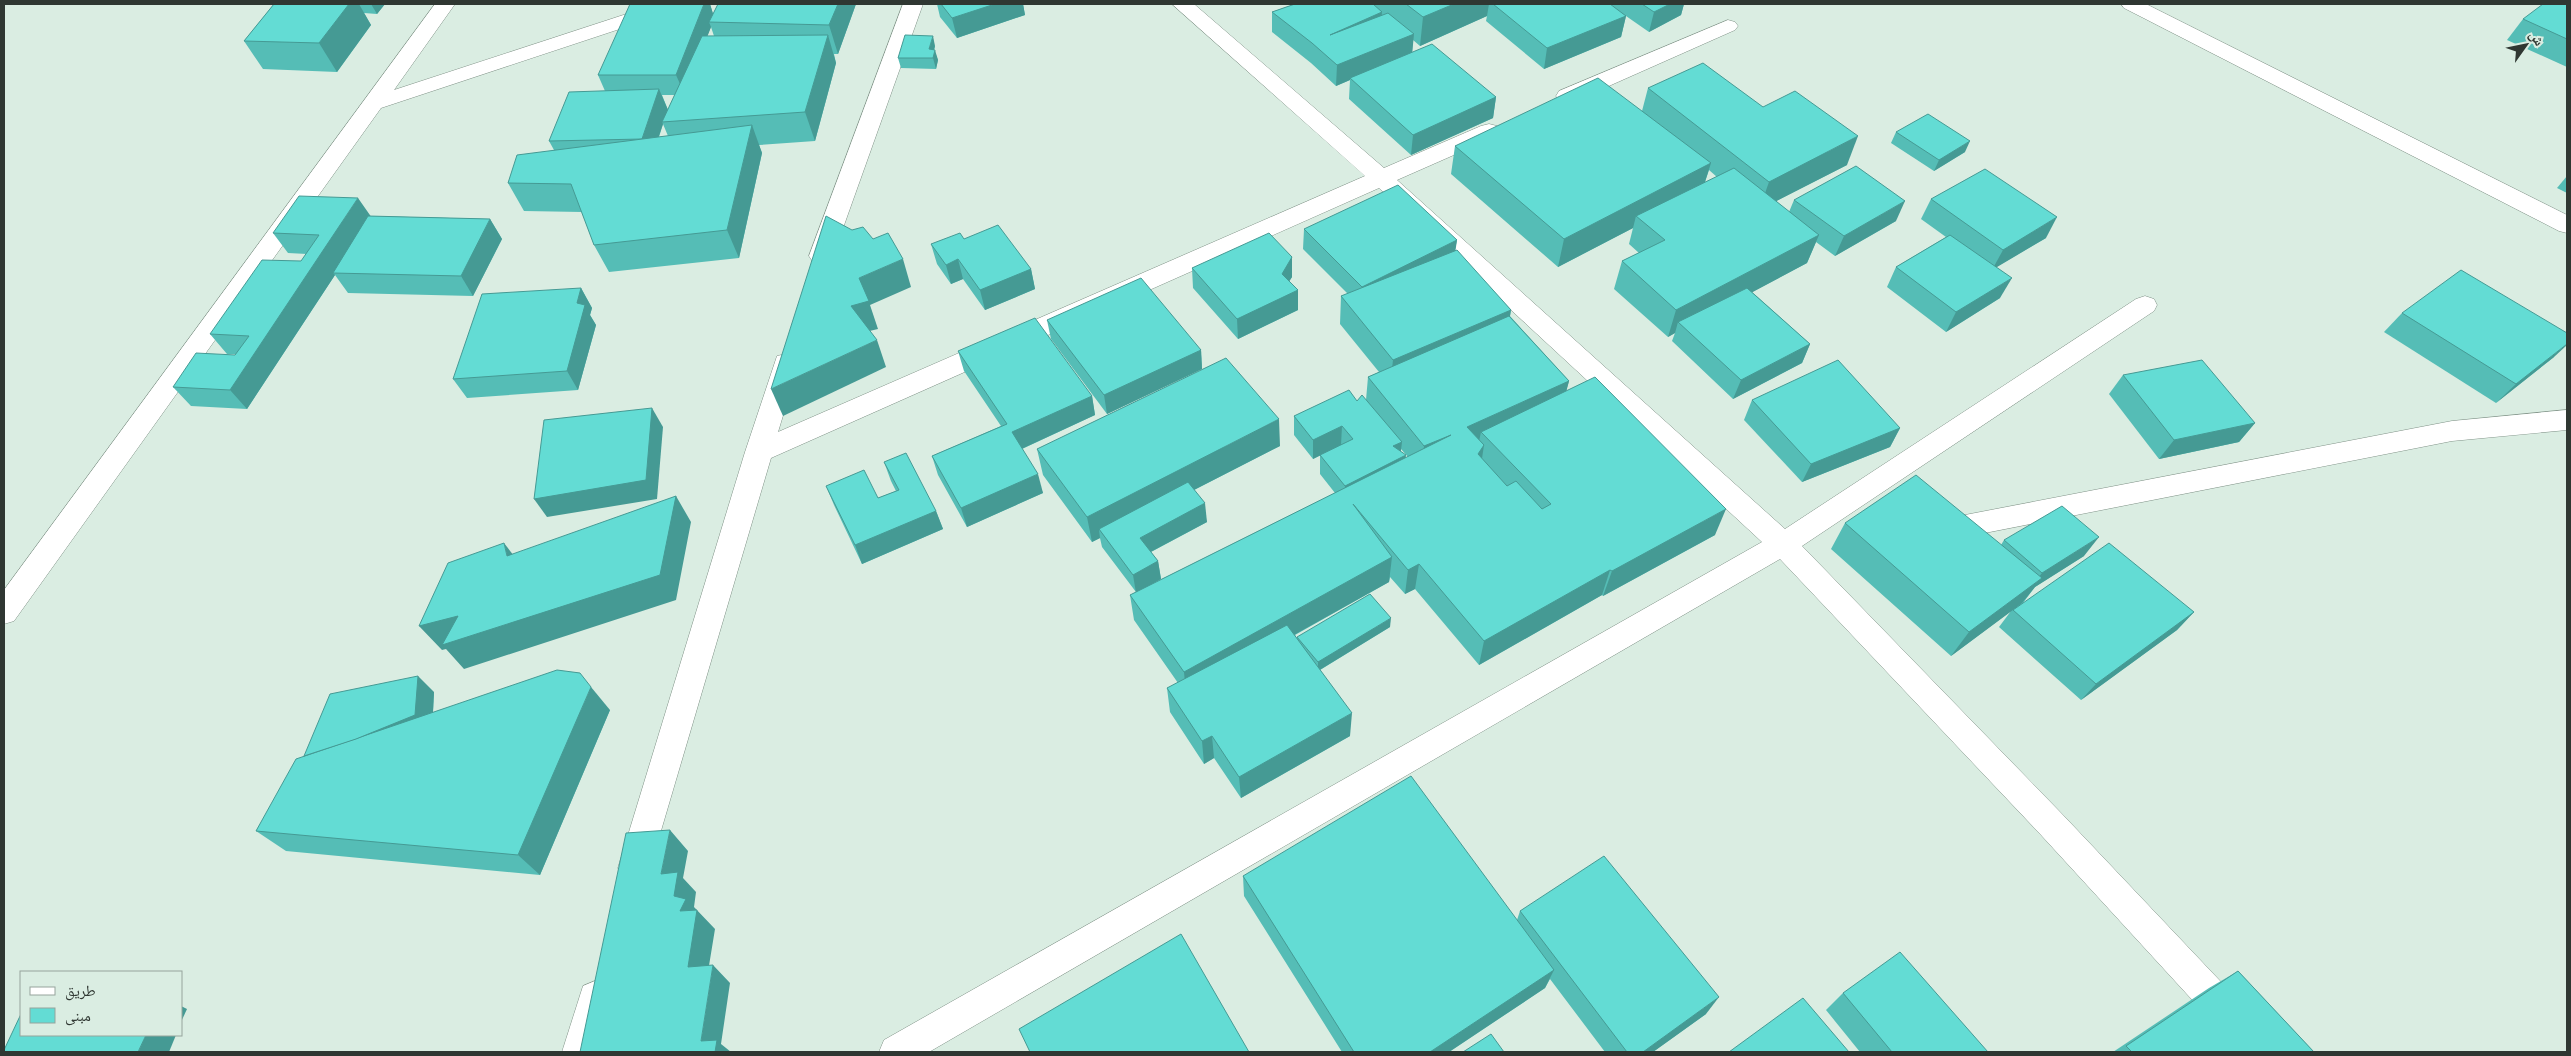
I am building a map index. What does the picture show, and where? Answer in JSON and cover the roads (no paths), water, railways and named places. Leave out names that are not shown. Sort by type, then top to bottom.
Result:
[{"type":"street","points":[[4,612],[445,4]]},
{"type":"street","points":[[375,103],[676,4]]},
{"type":"street","points":[[812,281],[830,224],[913,4]]},
{"type":"street","points":[[1182,4],[1381,178],[1783,544],[2052,825],[2264,1052]]},
{"type":"street","points":[[2131,4],[2567,226]]},
{"type":"street","points":[[1546,106],[1728,26]]},
{"type":"street","points":[[758,452],[1509,122]]},
{"type":"street","points":[[896,1052],[1783,544],[2145,305]]},
{"type":"street","points":[[627,890],[794,338]]},
{"type":"street","points":[[1913,536],[2452,431],[2567,420]]},
{"type":"street","points":[[1841,506],[1868,517]]},
{"type":"street","points":[[579,1052],[602,976]]}]
